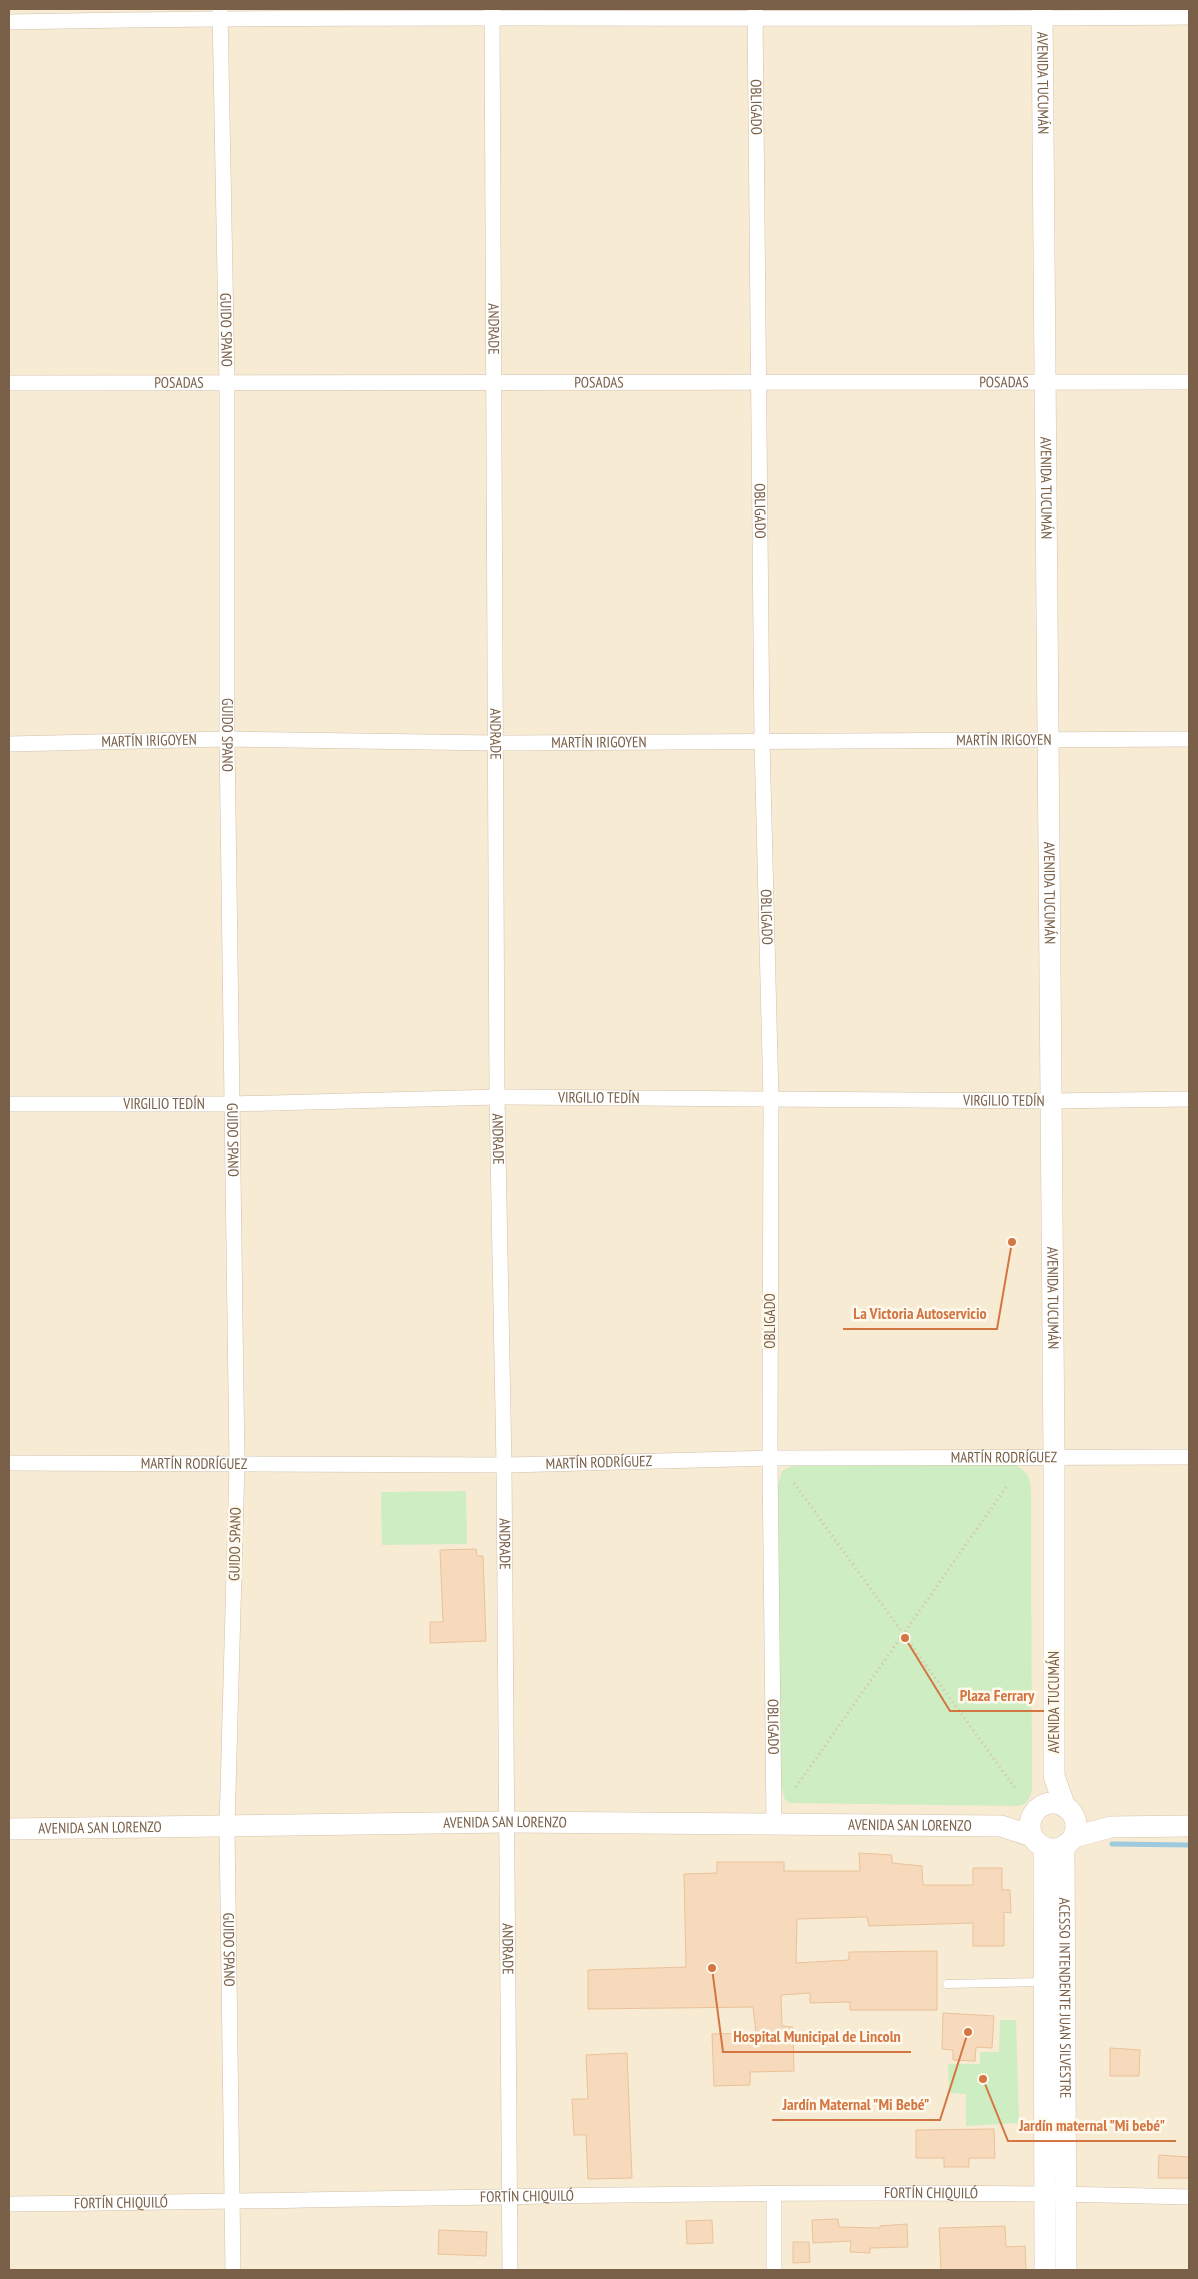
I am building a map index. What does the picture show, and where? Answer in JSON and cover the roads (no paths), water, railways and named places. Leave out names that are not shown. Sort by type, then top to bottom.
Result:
[{"type":"main road","name":"AVENIDA TUCUMÁN","points":[[1042,14],[1052,1101],[1054,1456],[1053,1826]]},
{"type":"main road","name":"AVENIDA SAN LORENZO","points":[[9,1829],[507,1822],[1189,1826]]},
{"type":"main road","name":"ACESSO INTENDENTE JUAN SILVESTRE","points":[[1053,1826],[1044,1982],[1055,2193],[1066,2270]]},
{"type":"main road","name":"ACESSO INTENDENTE JUAN SILVESTRE","points":[[1045,2270],[1055,2193],[1053,1826]]},
{"type":"street","points":[[9,22],[220,13],[1042,14],[1189,17]]},
{"type":"street","name":"GUIDO SPANO","points":[[220,13],[227,383],[226,740],[237,1464],[228,1827],[233,2270]]},
{"type":"street","name":"ANDRADE","points":[[492,13],[492,384],[497,1097],[504,1465],[510,2270]]},
{"type":"street","name":"OBLIGADO","points":[[755,14],[762,741],[771,1100],[770,1458],[774,1824]]},
{"type":"street","name":"POSADAS","points":[[9,383],[492,384],[758,381],[1046,384],[1189,382]]},
{"type":"street","name":"MARTÍN IRIGOYEN","points":[[9,744],[226,740],[495,743],[1189,739]]},
{"type":"street","name":"VIRGILIO TEDÍN","points":[[9,1104],[232,1104],[497,1097],[1052,1101],[1189,1099]]},
{"type":"street","name":"MARTÍN RODRÍGUEZ","points":[[9,1463],[504,1465],[770,1458],[1054,1456],[1189,1458]]},
{"type":"street","name":"FORTÍN CHIQUILÓ","points":[[9,2204],[510,2197],[1055,2193],[1189,2197]]},
{"type":"street","points":[[774,2195],[774,2270]]},
{"type":"lane","points":[[948,1984],[1044,1982]]},
{"type":"waterway","points":[[1112,1844],[1189,1845]]},
{"type":"place","name":"La Victoria Autoservicio","points":[[1012,1242]]},
{"type":"place","name":"Plaza Ferrary","points":[[905,1638]]},
{"type":"place","name":"Hospital Municipal de Lincoln","points":[[712,1968]]},
{"type":"place","name":"Jardín Maternal \"Mi Bebé\"","points":[[968,2032]]},
{"type":"place","name":"Jardín maternal \"Mi bebé\"","points":[[983,2079]]}]
